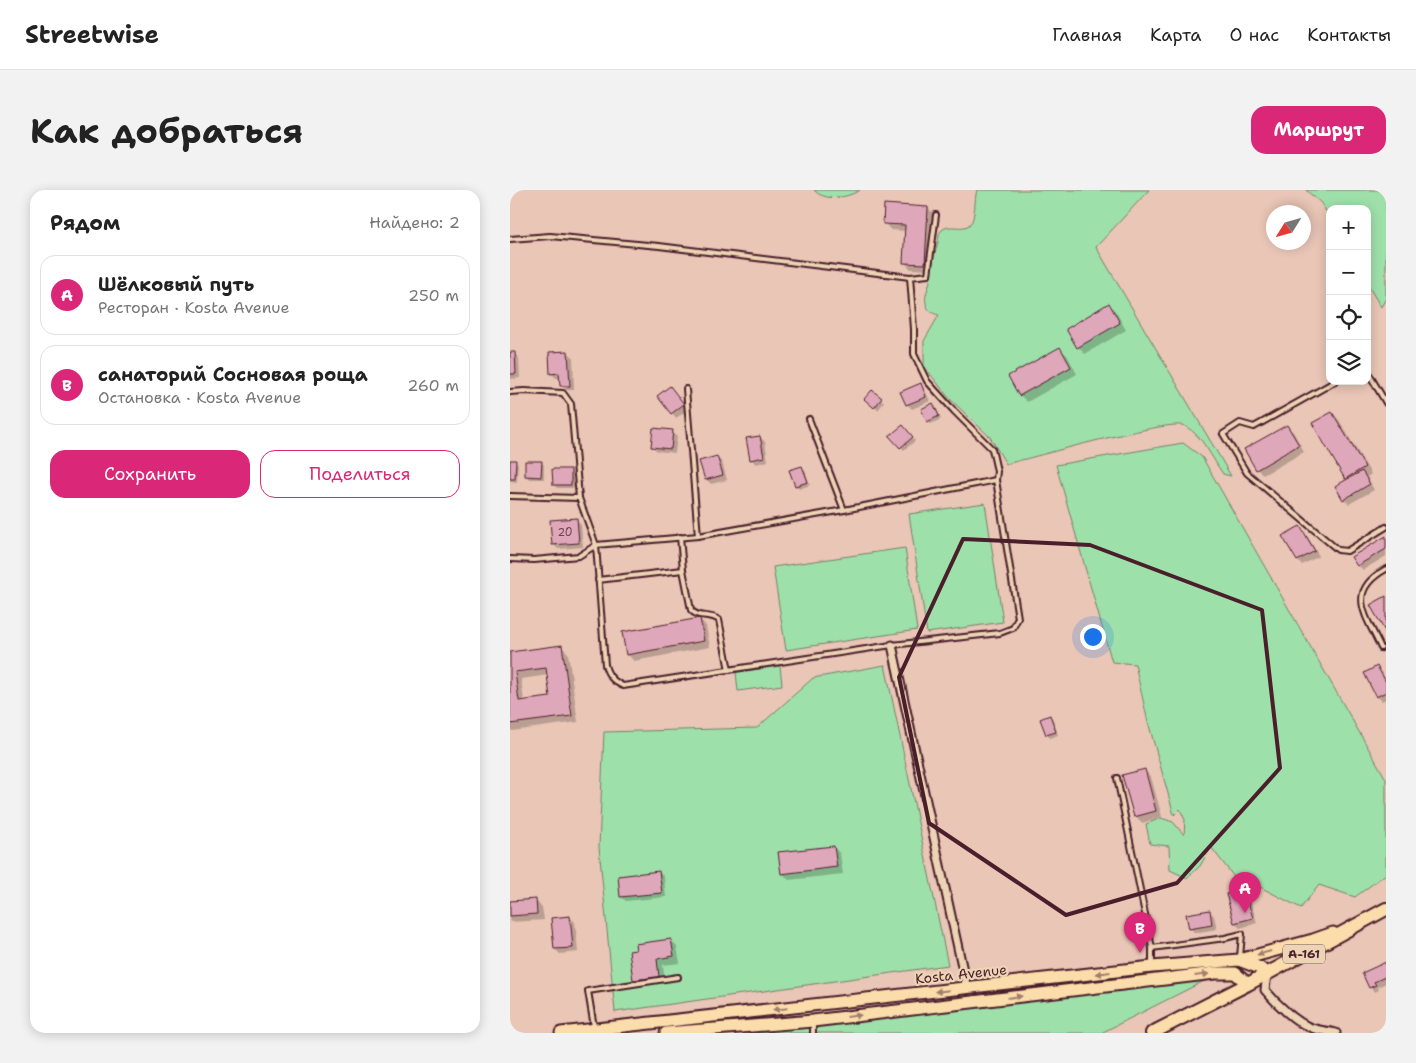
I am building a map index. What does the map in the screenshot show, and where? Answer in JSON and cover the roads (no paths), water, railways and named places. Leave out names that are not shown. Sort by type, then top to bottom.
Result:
[{"type":"highway","name":"А-161","points":[[1152,1033],[1267,974],[1386,909]]},
{"type":"main road","name":"Kosta Avenue","points":[[561,1033],[1152,967],[1239,960],[1313,940],[1361,923]]},
{"type":"main road","points":[[1239,960],[1260,968],[1267,974]]},
{"type":"main road","points":[[1152,967],[1154,981]]},
{"type":"main road","name":"Kosta Avenue","points":[[666,1033],[813,1021],[1215,973],[1235,973],[1248,984]]},
{"type":"street","points":[[892,645],[967,989]]},
{"type":"street","points":[[1267,974],[1265,990],[1276,1003],[1311,1028],[1336,1033]]},
{"type":"lane","points":[[510,239],[550,236],[659,246],[910,277],[928,275],[936,215]]},
{"type":"lane","points":[[510,392],[563,392],[571,404],[580,498],[596,545],[604,666],[608,676],[623,686],[892,645],[1000,632],[1013,628],[1018,618],[996,480],[997,471],[992,449],[927,381],[914,354],[910,277]]},
{"type":"lane","points":[[1371,377],[1386,403]]},
{"type":"lane","points":[[1329,385],[1254,428],[1240,423],[1224,434],[1247,473],[1338,550],[1347,551],[1386,527]]},
{"type":"lane","points":[[686,389],[698,536]]},
{"type":"lane","points":[[809,419],[844,510]]},
{"type":"lane","points":[[510,559],[534,560],[579,556],[596,545],[698,536],[996,480]]},
{"type":"lane","points":[[510,496],[580,498]]},
{"type":"lane","points":[[680,537],[683,570],[693,613],[699,616],[714,616],[719,620],[729,670]]},
{"type":"lane","points":[[1381,648],[1365,612],[1361,596],[1364,586],[1386,569]]},
{"type":"lane","points":[[598,580],[683,570]]},
{"type":"lane","points":[[1117,778],[1152,948],[1152,967]]},
{"type":"lane","points":[[1152,948],[1225,938],[1249,932]]},
{"type":"lane","points":[[1239,960],[1242,934]]},
{"type":"lane","points":[[594,1029],[588,991],[678,977]]},
{"type":"lane","points":[[813,1021],[813,1033]]},
{"type":"place","name":"Шёлковый путь","points":[[1245,913]]},
{"type":"place","name":"санаторий Сосновая роща","points":[[1140,953]]}]
